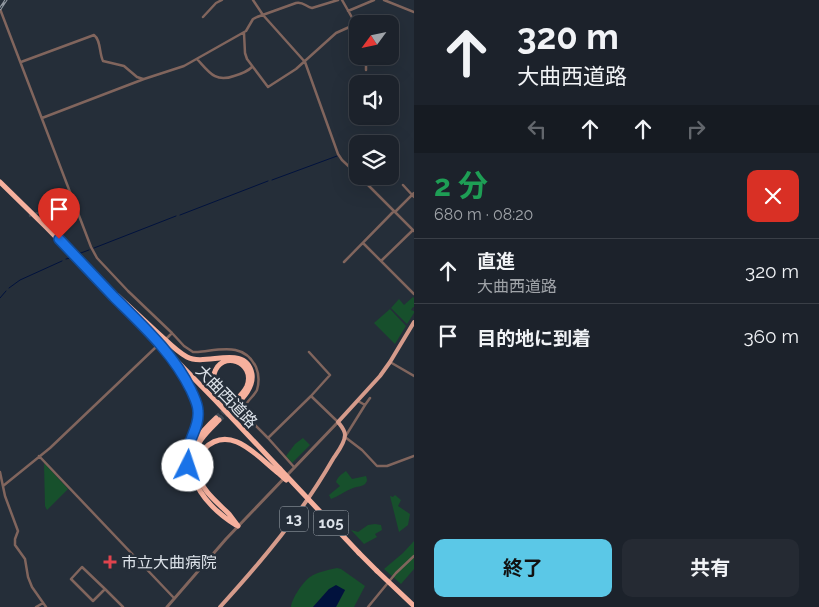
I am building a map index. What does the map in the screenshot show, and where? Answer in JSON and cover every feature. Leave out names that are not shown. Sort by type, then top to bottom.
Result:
[{"type":"highway","name":"大曲西道路","points":[[0,182],[163,347],[278,471]]},
{"type":"highway","points":[[70,251],[181,354],[190,359],[198,360],[234,357],[246,362],[252,373],[251,384],[245,396],[233,405],[245,390],[248,382],[248,375],[244,366],[239,362],[227,361],[221,363],[213,377],[213,388],[223,405],[278,471]]},
{"type":"highway","points":[[163,347],[182,373],[196,401],[198,420],[186,450],[188,466],[194,481],[211,504],[226,519],[238,526]]},
{"type":"highway","points":[[194,481],[190,461],[192,449],[198,436],[218,419],[201,440],[196,453],[196,468],[205,489],[238,526]]},
{"type":"highway","points":[[196,468],[197,460],[204,449],[213,443],[225,439],[248,448],[278,471]]},
{"type":"highway","name":"105","points":[[278,471],[414,606]]},
{"type":"main road","points":[[345,438],[338,422],[380,376],[414,322]]},
{"type":"main road","name":"13","points":[[220,607],[288,527],[345,438]]},
{"type":"street","points":[[203,17],[216,3],[222,0]]},
{"type":"street","points":[[253,0],[263,15],[305,62],[338,154],[349,167]]},
{"type":"street","points":[[42,118],[144,79],[179,68],[244,33],[253,19],[298,2],[312,8],[340,0],[350,15]]},
{"type":"street","points":[[348,11],[374,0]]},
{"type":"street","points":[[384,0],[414,12]]},
{"type":"street","points":[[0,9],[91,247],[97,258],[184,346],[193,352],[235,349],[245,353],[251,359],[259,377],[258,385],[255,394],[247,402],[244,409],[248,418],[294,467]]},
{"type":"street","points":[[244,33],[246,56],[268,87],[305,62],[336,33],[349,28]]},
{"type":"street","points":[[21,62],[94,35],[97,38],[103,61],[124,66],[137,77],[144,79]]},
{"type":"street","points":[[196,59],[213,76],[221,78],[242,74],[252,67]]},
{"type":"street","points":[[366,65],[366,70]]},
{"type":"street","points":[[368,185],[414,230],[381,261]]},
{"type":"street","points":[[344,262],[413,195],[403,185]]},
{"type":"street","points":[[363,243],[414,294]]},
{"type":"street","points":[[167,338],[172,333]]},
{"type":"street","points":[[3,486],[50,448],[155,348]]},
{"type":"street","points":[[268,438],[330,375],[309,352]]},
{"type":"street","points":[[390,362],[414,376]]},
{"type":"street","points":[[167,607],[213,553],[338,422],[311,396]]},
{"type":"street","points":[[370,398],[345,438],[362,450],[377,466],[387,466],[414,456]]},
{"type":"street","points":[[358,401],[365,405]]},
{"type":"street","points":[[39,456],[174,598]]},
{"type":"street","points":[[0,472],[18,531],[15,545],[25,559],[28,577],[32,586],[46,607]]},
{"type":"street","points":[[368,607],[396,573],[414,556]]},
{"type":"street","points":[[105,589],[93,601],[70,579],[82,567],[105,589],[122,607]]},
{"type":"street","points":[[36,607],[43,603]]},
{"type":"green space","points":[[413,297],[414,307],[411,310],[414,313],[407,324],[391,308],[399,299],[404,305]]},
{"type":"green space","points":[[390,309],[406,326],[395,344],[374,323]]},
{"type":"green space","points":[[303,438],[310,445],[292,463],[286,456],[295,444]]},
{"type":"green space","points":[[44,463],[68,489],[47,510],[45,506]]},
{"type":"green space","points":[[346,471],[352,479],[366,476],[367,482],[331,499],[329,495],[340,486],[336,482],[337,480]]},
{"type":"green space","points":[[395,495],[401,500],[398,506],[410,514],[408,525],[399,532],[390,496],[393,497]]},
{"type":"green space","points":[[368,525],[381,525],[382,530],[375,534],[377,537],[364,544],[351,530],[358,532]]},
{"type":"green space","points":[[414,541],[414,569],[401,584],[384,569]]},
{"type":"green space","points":[[337,568],[365,586],[354,607],[336,607],[345,590],[329,589],[313,607],[291,607],[301,586],[307,579],[319,572]]},
{"type":"water","points":[[336,585],[345,590],[336,607],[313,607],[329,589]]},
{"type":"waterway","points":[[272,180],[337,156]]},
{"type":"waterway","points":[[180,215],[268,181]]},
{"type":"waterway","points":[[94,248],[176,216]]},
{"type":"waterway","points":[[78,254],[89,250]]},
{"type":"waterway","points":[[66,259],[70,258]]},
{"type":"waterway","points":[[9,288],[20,280],[62,261]]},
{"type":"waterway","points":[[0,298],[6,291]]},
{"type":"tunnel","points":[[29,216],[43,211]]},
{"type":"tunnel","points":[[216,418],[232,404]]},
{"type":"tunnel","points":[[219,420],[234,407]]},
{"type":"railway","points":[[0,9],[6,0]]},
{"type":"place","name":"市立大曲病院","points":[[110,562]]},
{"type":"route","points":[[59,239],[163,347],[182,373],[196,401],[198,412],[198,420],[186,450],[188,466]]}]
